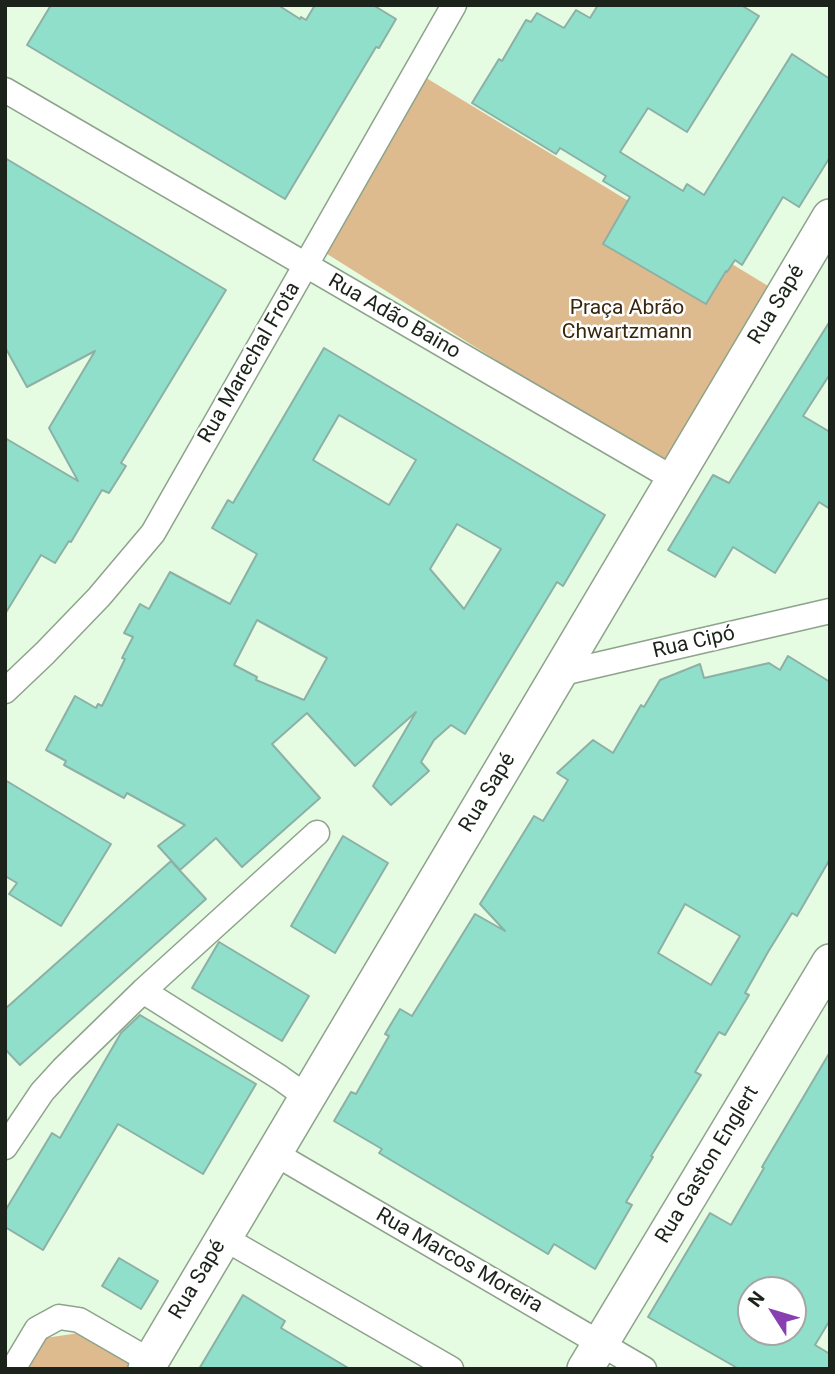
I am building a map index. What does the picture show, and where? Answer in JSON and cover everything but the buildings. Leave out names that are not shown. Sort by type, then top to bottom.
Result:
[{"type":"street","name":"Rua Marechal Frota","points":[[5,691],[99,597],[153,533],[454,5]]},
{"type":"street","name":"Rua Adão Baino","points":[[5,90],[674,479]]},
{"type":"street","name":"Rua Sapé","points":[[148,1365],[674,479],[819,249],[830,217]]},
{"type":"street","name":"Rua Cipó","points":[[558,674],[830,611]]},
{"type":"street","points":[[5,1147],[42,1092],[63,1069],[143,991],[317,833]]},
{"type":"street","name":"Rua Gaston Englert","points":[[593,1356],[830,962]]},
{"type":"street","points":[[143,991],[307,1097]]},
{"type":"street","name":"Rua Marcos Moreira","points":[[274,1153],[593,1356],[644,1369]]},
{"type":"street","points":[[224,1238],[451,1369]]},
{"type":"street","points":[[13,1369],[37,1329],[59,1317],[79,1320],[148,1365]]},
{"type":"green space","name":"Praça Abrão Chwartzmann","points":[[423,76],[778,292],[671,470],[324,252]]},
{"type":"green space","points":[[79,1333],[135,1362],[131,1369],[27,1369],[45,1338]]}]
